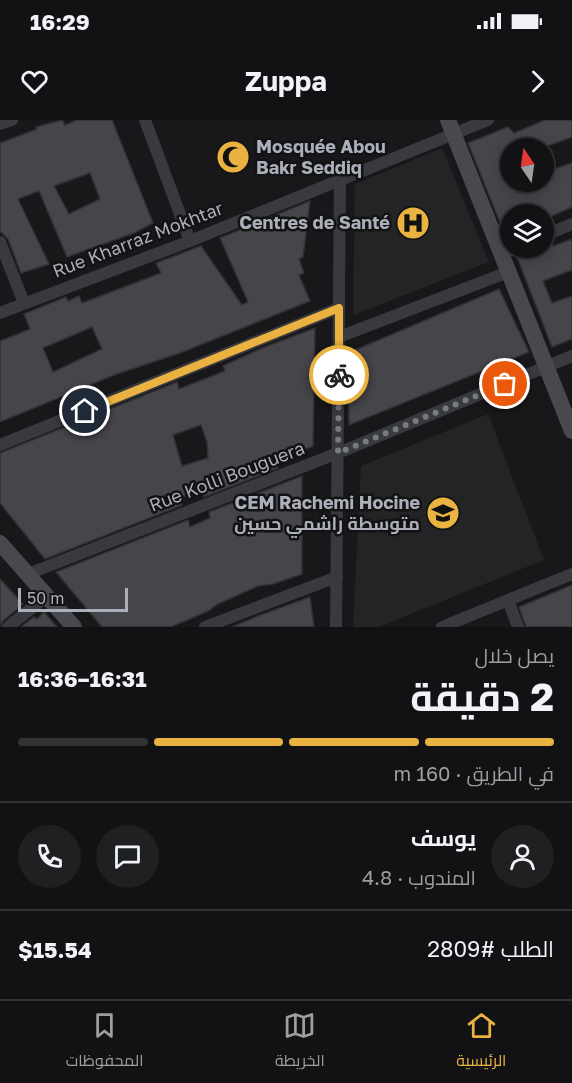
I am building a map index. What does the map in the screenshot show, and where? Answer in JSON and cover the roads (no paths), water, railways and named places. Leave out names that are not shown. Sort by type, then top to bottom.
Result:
[{"type":"street","points":[[0,124],[12,120]]},
{"type":"street","points":[[145,120],[190,241]]},
{"type":"street","name":"Rue Kharraz Mokhtar","points":[[0,313],[190,241],[340,180],[451,127],[488,120]]},
{"type":"street","points":[[451,127],[500,233]]},
{"type":"street","points":[[336,627],[340,180]]},
{"type":"street","points":[[554,231],[572,224]]},
{"type":"street","points":[[0,242],[24,303]]},
{"type":"street","points":[[508,258],[508,272],[572,431]]},
{"type":"street","points":[[339,337],[508,272]]},
{"type":"street","points":[[0,446],[339,308]]},
{"type":"street","name":"Rue Kolli Bouguera","points":[[28,574],[338,453],[572,357]]},
{"type":"street","points":[[0,543],[74,627]]},
{"type":"street","points":[[442,627],[572,574]]},
{"type":"street","points":[[205,627],[337,577]]},
{"type":"street","points":[[8,627],[47,597]]},
{"type":"street","points":[[508,600],[518,627]]},
{"type":"place","name":"Mosquée Abou Bakr Seddiq","points":[[233,157]]},
{"type":"place","name":"Centres de Santé","points":[[413,223]]},
{"type":"place","name":"CEM Rachemi Hocine متوسطة راشمي حسين","points":[[443,513]]}]
